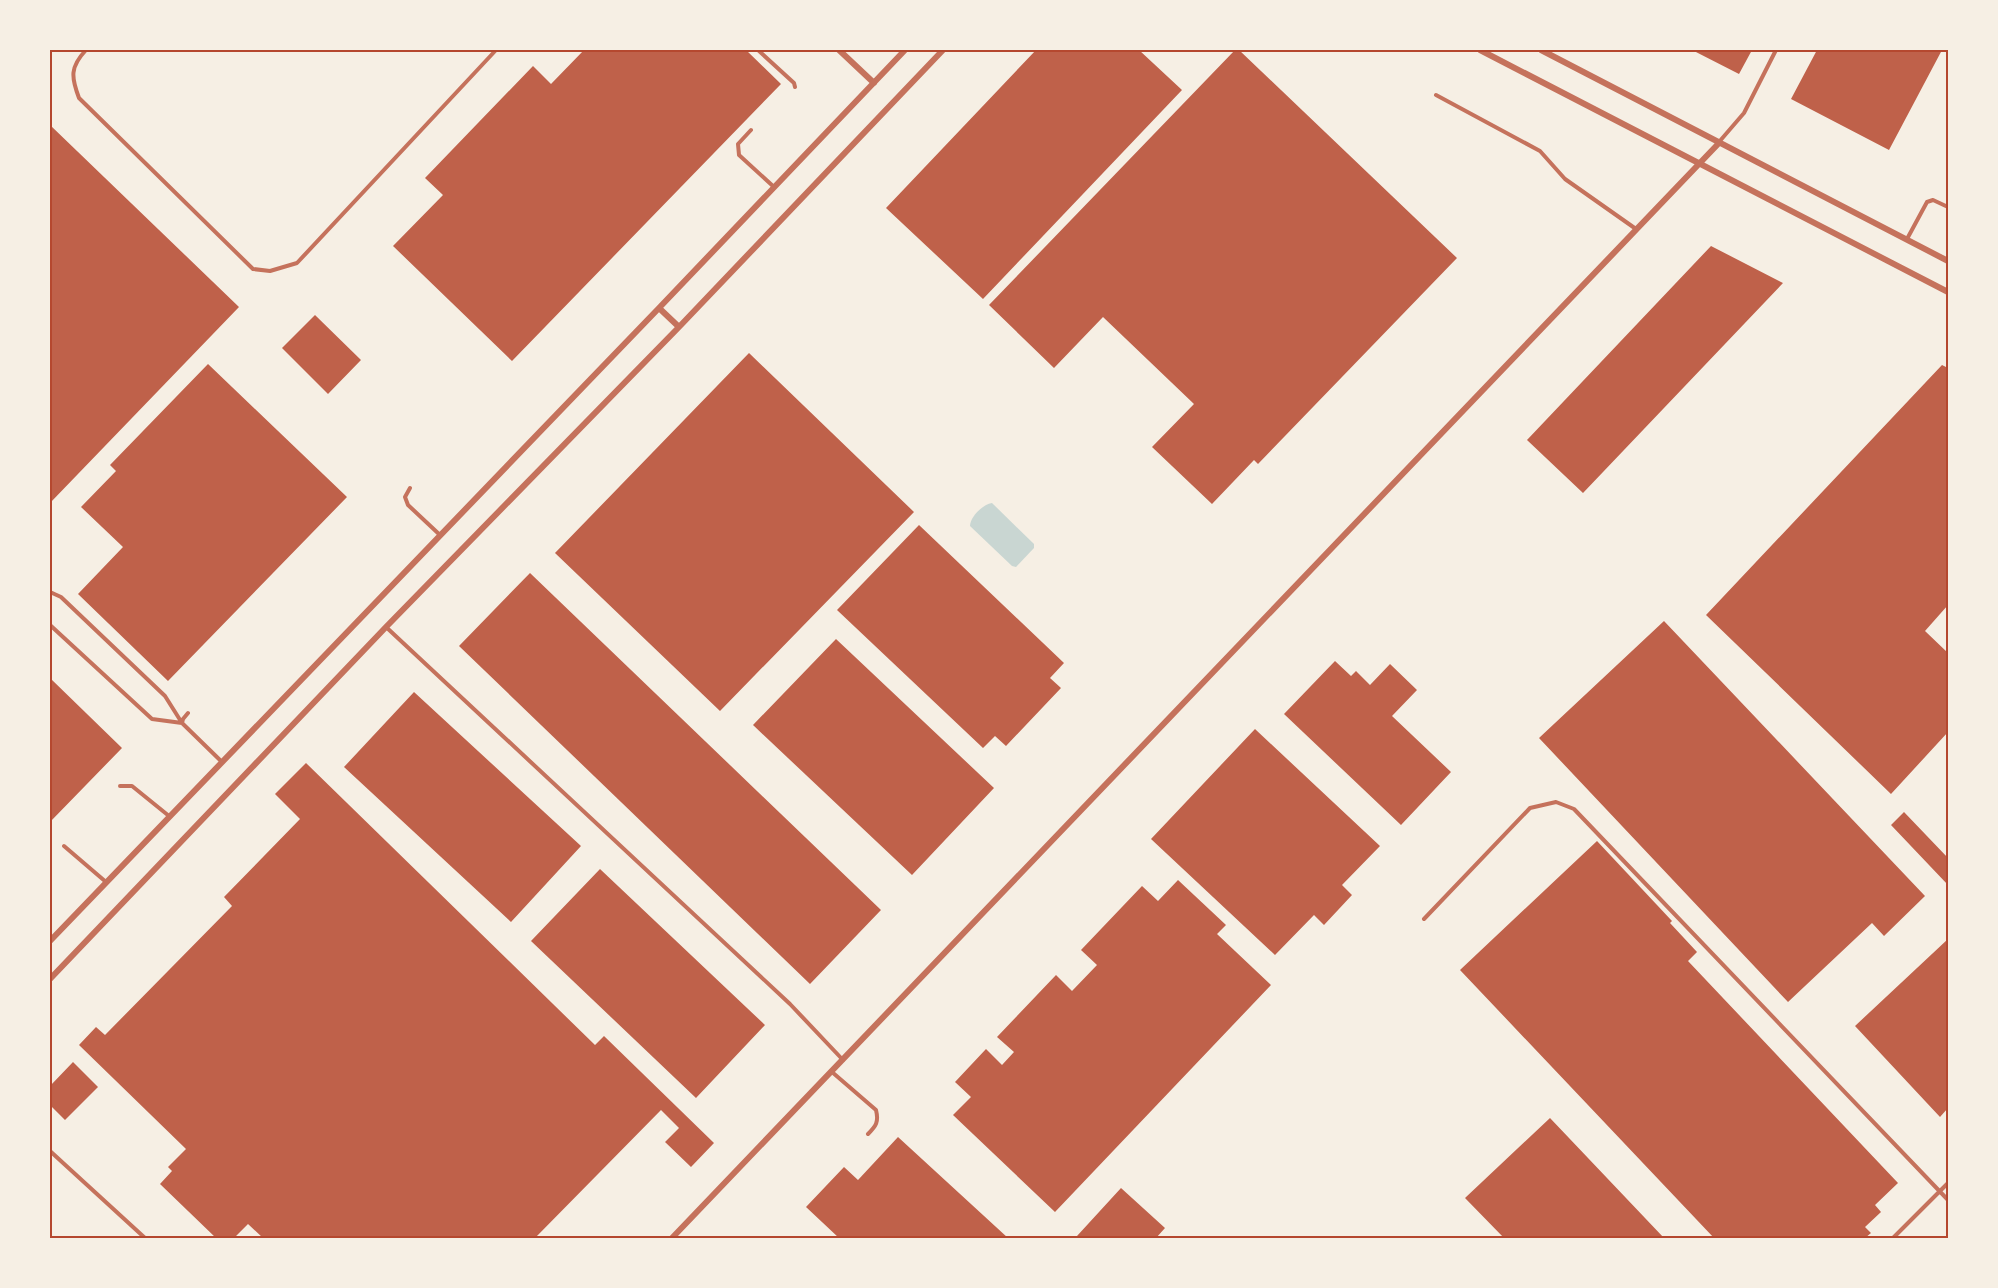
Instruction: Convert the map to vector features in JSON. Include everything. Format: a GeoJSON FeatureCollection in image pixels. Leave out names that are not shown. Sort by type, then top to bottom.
{"type":"FeatureCollection","features":[{"type":"Feature","properties":{"kind":"street"},"geometry":{"type":"LineString","coordinates":[[839,50],[874,82]]}},
{"type":"Feature","properties":{"kind":"street"},"geometry":{"type":"LineString","coordinates":[[50,940],[905,50]]}},
{"type":"Feature","properties":{"kind":"street"},"geometry":{"type":"LineString","coordinates":[[50,979],[386,627],[680,327],[943,50]]}},
{"type":"Feature","properties":{"kind":"street"},"geometry":{"type":"LineString","coordinates":[[1480,50],[1948,292]]}},
{"type":"Feature","properties":{"kind":"street"},"geometry":{"type":"LineString","coordinates":[[1541,50],[1948,261]]}},
{"type":"Feature","properties":{"kind":"street"},"geometry":{"type":"LineString","coordinates":[[672,1239],[1719,142]]}},
{"type":"Feature","properties":{"kind":"street"},"geometry":{"type":"LineString","coordinates":[[659,308],[680,327]]}},
{"type":"Feature","properties":{"kind":"lane"},"geometry":{"type":"LineString","coordinates":[[86,50],[76,60],[72,80],[79,98],[253,269],[270,271],[297,263],[496,50]]}},
{"type":"Feature","properties":{"kind":"lane"},"geometry":{"type":"LineString","coordinates":[[758,50],[794,83],[795,87]]}},
{"type":"Feature","properties":{"kind":"lane"},"geometry":{"type":"LineString","coordinates":[[1719,142],[1737,124],[1744,113],[1776,50]]}},
{"type":"Feature","properties":{"kind":"lane"},"geometry":{"type":"LineString","coordinates":[[1436,96],[1540,151],[1565,179],[1636,229]]}},
{"type":"Feature","properties":{"kind":"lane"},"geometry":{"type":"LineString","coordinates":[[751,130],[738,144],[739,155],[775,187]]}},
{"type":"Feature","properties":{"kind":"lane"},"geometry":{"type":"LineString","coordinates":[[1907,239],[1927,202],[1934,200],[1948,207]]}},
{"type":"Feature","properties":{"kind":"lane"},"geometry":{"type":"LineString","coordinates":[[410,488],[405,497],[408,505],[440,536]]}},
{"type":"Feature","properties":{"kind":"lane"},"geometry":{"type":"LineString","coordinates":[[50,592],[61,597],[165,696],[182,723],[222,762]]}},
{"type":"Feature","properties":{"kind":"lane"},"geometry":{"type":"LineString","coordinates":[[50,625],[152,719],[182,723]]}},
{"type":"Feature","properties":{"kind":"lane"},"geometry":{"type":"LineString","coordinates":[[386,627],[790,1004],[843,1060]]}},
{"type":"Feature","properties":{"kind":"lane"},"geometry":{"type":"LineString","coordinates":[[182,723],[188,713]]}},
{"type":"Feature","properties":{"kind":"lane"},"geometry":{"type":"LineString","coordinates":[[120,786],[132,786],[169,816]]}},
{"type":"Feature","properties":{"kind":"lane"},"geometry":{"type":"LineString","coordinates":[[1424,919],[1530,808],[1556,802],[1574,809],[1948,1200]]}},
{"type":"Feature","properties":{"kind":"lane"},"geometry":{"type":"LineString","coordinates":[[64,846],[106,882]]}},
{"type":"Feature","properties":{"kind":"lane"},"geometry":{"type":"LineString","coordinates":[[832,1072],[876,1110],[877,1125],[868,1134]]}},
{"type":"Feature","properties":{"kind":"lane"},"geometry":{"type":"LineString","coordinates":[[50,1150],[145,1239]]}},
{"type":"Feature","properties":{"kind":"lane"},"geometry":{"type":"LineString","coordinates":[[1893,1239],[1948,1183]]}},
{"type":"Feature","properties":{"kind":"shaded area"},"geometry":{"type":"Polygon","coordinates":[[[992,503],[1034,544],[1034,548],[1016,567],[1012,566],[970,526],[978,512],[992,503]]]}},
{"type":"Feature","properties":{"kind":"building"},"geometry":{"type":"Polygon","coordinates":[[[584,50],[746,50],[781,84],[512,361],[393,246],[443,195],[425,178],[533,66],[551,84],[584,50]]]}},
{"type":"Feature","properties":{"kind":"building"},"geometry":{"type":"Polygon","coordinates":[[[1036,50],[1139,50],[1182,90],[983,299],[886,208],[1036,50]]]}},
{"type":"Feature","properties":{"kind":"building"},"geometry":{"type":"Polygon","coordinates":[[[1235,50],[1239,50],[1457,258],[1258,464],[1254,460],[1212,504],[1152,447],[1194,404],[1103,317],[1054,368],[989,305],[1235,50]]]}},
{"type":"Feature","properties":{"kind":"building"},"geometry":{"type":"Polygon","coordinates":[[[1692,50],[1752,50],[1739,74],[1692,50]]]}},
{"type":"Feature","properties":{"kind":"building"},"geometry":{"type":"Polygon","coordinates":[[[1817,50],[1942,50],[1889,150],[1791,99],[1817,50]]]}},
{"type":"Feature","properties":{"kind":"building"},"geometry":{"type":"Polygon","coordinates":[[[50,125],[239,307],[50,503],[50,125]]]}},
{"type":"Feature","properties":{"kind":"building"},"geometry":{"type":"Polygon","coordinates":[[[1711,246],[1783,283],[1583,493],[1527,440],[1711,246]]]}},
{"type":"Feature","properties":{"kind":"building"},"geometry":{"type":"Polygon","coordinates":[[[315,315],[361,360],[328,394],[282,348],[315,315]]]}},
{"type":"Feature","properties":{"kind":"building"},"geometry":{"type":"Polygon","coordinates":[[[749,353],[914,512],[720,711],[555,553],[749,353]]]}},
{"type":"Feature","properties":{"kind":"building"},"geometry":{"type":"Polygon","coordinates":[[[208,364],[347,497],[168,681],[78,594],[123,547],[81,507],[116,471],[110,465],[208,364]]]}},
{"type":"Feature","properties":{"kind":"building"},"geometry":{"type":"Polygon","coordinates":[[[1942,365],[1948,368],[1948,605],[1925,631],[1948,653],[1948,732],[1891,794],[1706,615],[1942,365]]]}},
{"type":"Feature","properties":{"kind":"building"},"geometry":{"type":"Polygon","coordinates":[[[919,525],[1064,663],[1050,678],[1061,688],[1006,746],[995,736],[983,748],[837,610],[919,525]]]}},
{"type":"Feature","properties":{"kind":"building"},"geometry":{"type":"Polygon","coordinates":[[[530,573],[881,910],[810,984],[459,646],[530,573]]]}},
{"type":"Feature","properties":{"kind":"building"},"geometry":{"type":"Polygon","coordinates":[[[1664,621],[1925,896],[1884,936],[1872,923],[1788,1002],[1539,738],[1664,621]]]}},
{"type":"Feature","properties":{"kind":"building"},"geometry":{"type":"Polygon","coordinates":[[[836,639],[994,788],[912,875],[753,725],[836,639]]]}},
{"type":"Feature","properties":{"kind":"building"},"geometry":{"type":"Polygon","coordinates":[[[1335,661],[1351,676],[1356,671],[1370,685],[1390,664],[1417,690],[1392,716],[1451,772],[1401,825],[1284,714],[1335,661]]]}},
{"type":"Feature","properties":{"kind":"building"},"geometry":{"type":"Polygon","coordinates":[[[50,678],[122,748],[50,822],[50,678]]]}},
{"type":"Feature","properties":{"kind":"building"},"geometry":{"type":"Polygon","coordinates":[[[414,692],[581,846],[511,922],[344,767],[414,692]]]}},
{"type":"Feature","properties":{"kind":"building"},"geometry":{"type":"Polygon","coordinates":[[[1255,729],[1380,846],[1342,885],[1352,895],[1324,925],[1314,915],[1275,955],[1151,839],[1255,729]]]}},
{"type":"Feature","properties":{"kind":"building"},"geometry":{"type":"Polygon","coordinates":[[[306,763],[595,1045],[604,1036],[714,1143],[691,1167],[665,1142],[679,1128],[661,1110],[535,1238],[263,1238],[248,1224],[234,1238],[216,1238],[160,1184],[172,1171],[168,1167],[186,1149],[79,1045],[96,1027],[105,1035],[232,906],[224,897],[300,819],[275,794],[306,763]]]}},
{"type":"Feature","properties":{"kind":"building"},"geometry":{"type":"Polygon","coordinates":[[[1904,812],[1948,858],[1948,885],[1891,825],[1904,812]]]}},
{"type":"Feature","properties":{"kind":"building"},"geometry":{"type":"Polygon","coordinates":[[[1597,841],[1672,921],[1670,923],[1697,952],[1688,961],[1898,1183],[1875,1205],[1881,1212],[1865,1227],[1871,1233],[1865,1238],[1714,1238],[1460,970],[1597,841]]]}},
{"type":"Feature","properties":{"kind":"building"},"geometry":{"type":"Polygon","coordinates":[[[600,869],[765,1025],[696,1098],[531,941],[600,869]]]}},
{"type":"Feature","properties":{"kind":"building"},"geometry":{"type":"Polygon","coordinates":[[[1178,880],[1226,925],[1217,934],[1271,985],[1055,1212],[953,1115],[971,1097],[955,1082],[986,1049],[1002,1065],[1014,1052],[997,1037],[1056,975],[1072,991],[1097,965],[1081,950],[1142,886],[1158,901],[1178,880]]]}},
{"type":"Feature","properties":{"kind":"building"},"geometry":{"type":"Polygon","coordinates":[[[1948,939],[1948,1108],[1940,1117],[1855,1026],[1948,939]]]}},
{"type":"Feature","properties":{"kind":"building"},"geometry":{"type":"Polygon","coordinates":[[[73,1062],[98,1087],[65,1120],[50,1105],[50,1086],[73,1062]]]}},
{"type":"Feature","properties":{"kind":"building"},"geometry":{"type":"Polygon","coordinates":[[[1550,1118],[1664,1238],[1504,1238],[1465,1198],[1550,1118]]]}},
{"type":"Feature","properties":{"kind":"building"},"geometry":{"type":"Polygon","coordinates":[[[898,1137],[1008,1238],[839,1238],[806,1207],[844,1167],[858,1180],[898,1137]]]}},
{"type":"Feature","properties":{"kind":"building"},"geometry":{"type":"Polygon","coordinates":[[[1121,1188],[1165,1228],[1156,1238],[1080,1238],[1077,1236],[1121,1188]]]}}]}
